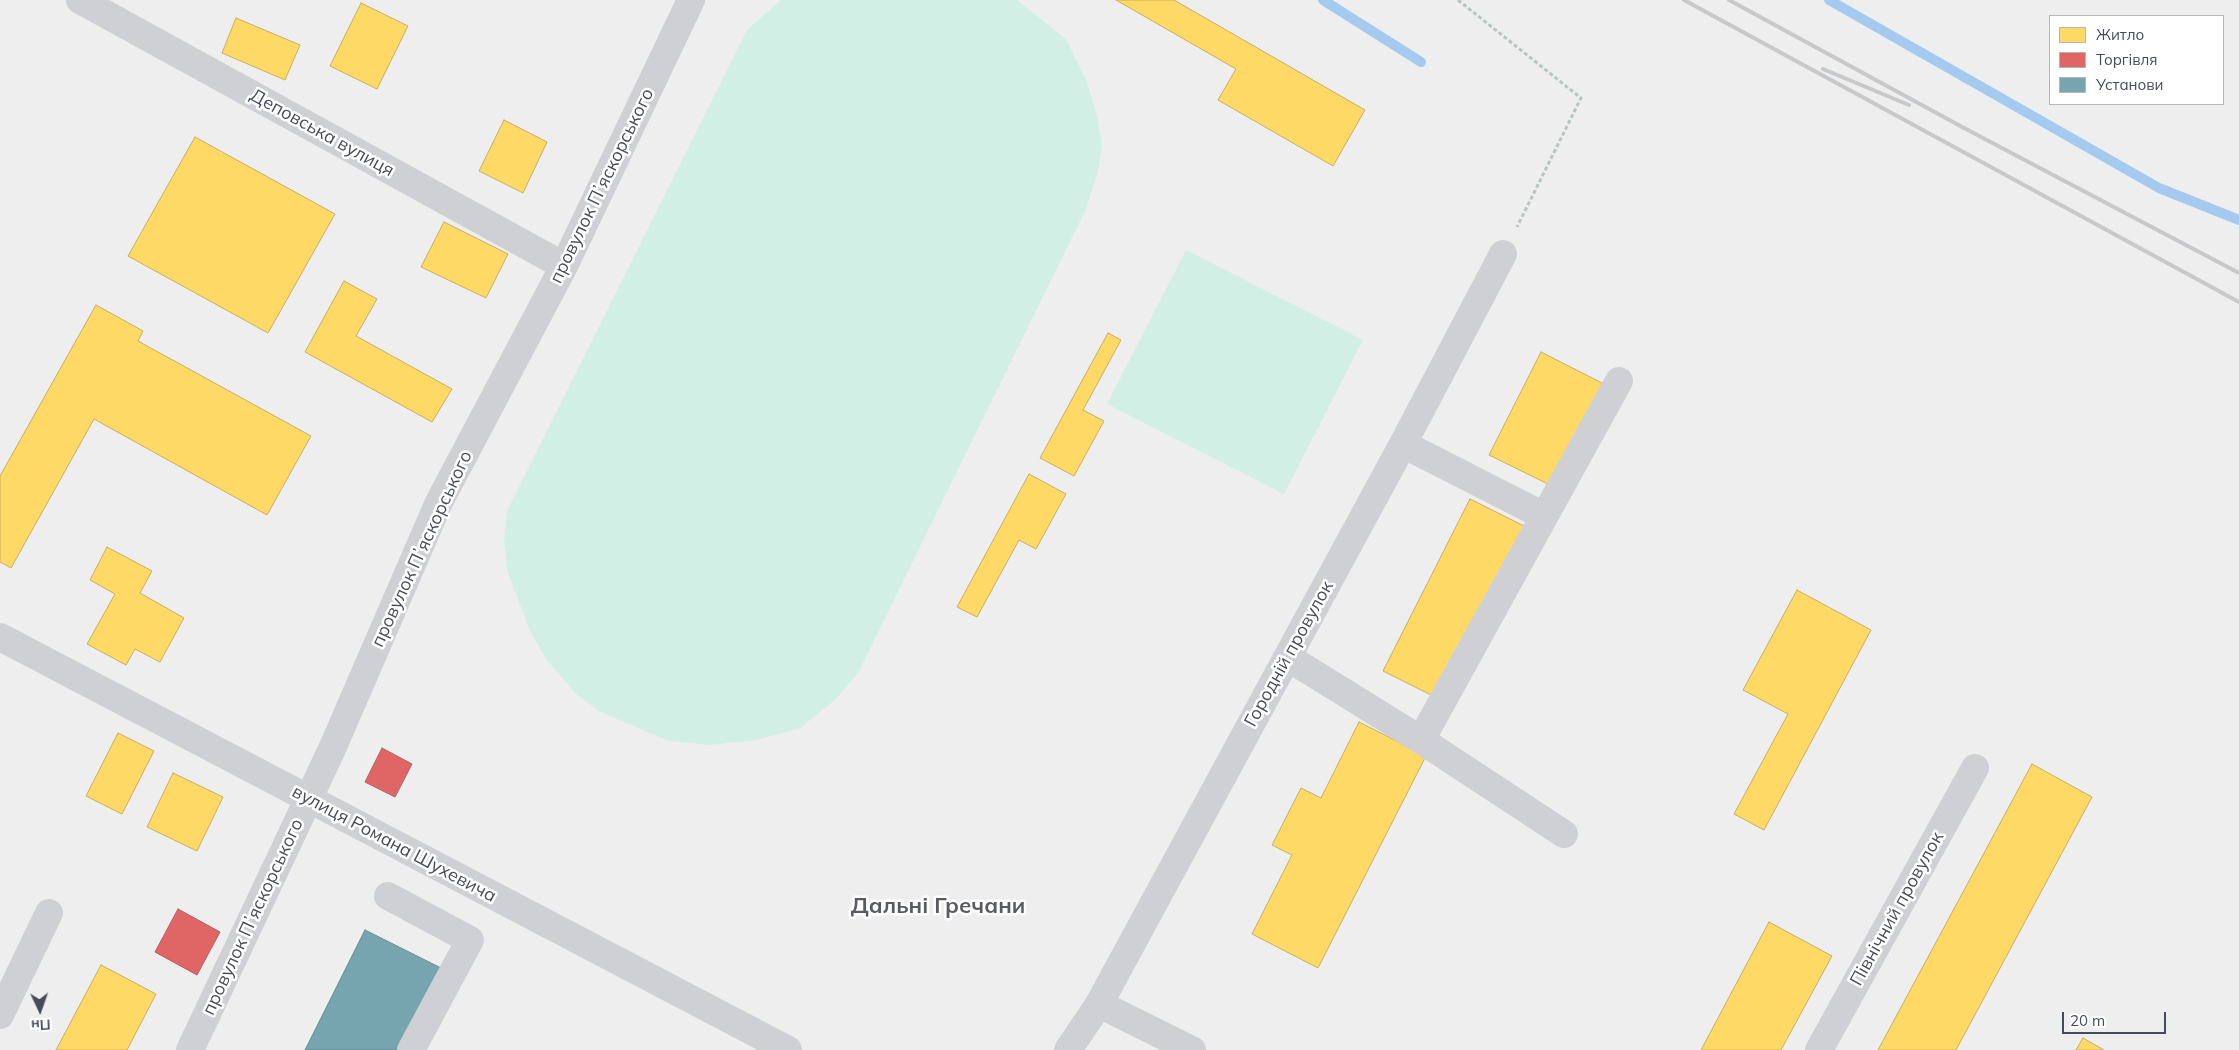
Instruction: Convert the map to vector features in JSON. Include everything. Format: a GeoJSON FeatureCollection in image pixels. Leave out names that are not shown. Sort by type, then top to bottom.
{"type":"FeatureCollection","features":[{"type":"Feature","properties":{"kind":"street","name":"Деповська вулиця"},"geometry":{"type":"LineString","coordinates":[[80,0],[564,266]]}},
{"type":"Feature","properties":{"kind":"street","name":"провулок Пʼяскорського"},"geometry":{"type":"LineString","coordinates":[[190,1050],[308,799],[439,502],[564,266],[692,0]]}},
{"type":"Feature","properties":{"kind":"street","name":"Городній провулок"},"geometry":{"type":"LineString","coordinates":[[1068,1050],[1099,1004],[1504,254]]}},
{"type":"Feature","properties":{"kind":"street"},"geometry":{"type":"LineString","coordinates":[[1421,740],[1619,380]]}},
{"type":"Feature","properties":{"kind":"street"},"geometry":{"type":"LineString","coordinates":[[1403,444],[1544,516]]}},
{"type":"Feature","properties":{"kind":"street","name":"вулиця Романа Шухевича"},"geometry":{"type":"LineString","coordinates":[[0,637],[788,1050]]}},
{"type":"Feature","properties":{"kind":"street"},"geometry":{"type":"LineString","coordinates":[[1287,657],[1421,740],[1564,834]]}},
{"type":"Feature","properties":{"kind":"street","name":"Північний провулок"},"geometry":{"type":"LineString","coordinates":[[1819,1050],[1974,768]]}},
{"type":"Feature","properties":{"kind":"street"},"geometry":{"type":"LineString","coordinates":[[388,896],[470,940],[411,1050]]}},
{"type":"Feature","properties":{"kind":"street"},"geometry":{"type":"LineString","coordinates":[[0,1015],[49,913]]}},
{"type":"Feature","properties":{"kind":"street"},"geometry":{"type":"LineString","coordinates":[[1099,1004],[1192,1050]]}},
{"type":"Feature","properties":{"kind":"path"},"geometry":{"type":"LineString","coordinates":[[1458,0],[1581,98],[1504,254]]}},
{"type":"Feature","properties":{"kind":"green space"},"geometry":{"type":"Polygon","coordinates":[[[781,0],[1017,0],[1066,39],[1087,82],[1097,115],[1102,146],[1098,171],[1086,209],[858,673],[836,699],[800,728],[757,740],[710,745],[668,741],[599,711],[576,694],[546,659],[530,631],[507,570],[504,541],[507,511],[743,38],[748,29],[781,0]]]}},
{"type":"Feature","properties":{"kind":"green space"},"geometry":{"type":"Polygon","coordinates":[[[1186,250],[1363,340],[1284,494],[1107,404],[1186,250]]]}},
{"type":"Feature","properties":{"kind":"building: Житло"},"geometry":{"type":"Polygon","coordinates":[[[1116,0],[1174,0],[1365,110],[1333,166],[1218,100],[1236,69],[1116,0]]]}},
{"type":"Feature","properties":{"kind":"building: Житло"},"geometry":{"type":"Polygon","coordinates":[[[361,3],[408,26],[377,89],[330,66],[361,3]]]}},
{"type":"Feature","properties":{"kind":"building: Житло"},"geometry":{"type":"Polygon","coordinates":[[[236,18],[300,45],[285,80],[222,53],[236,18]]]}},
{"type":"Feature","properties":{"kind":"building: Житло"},"geometry":{"type":"Polygon","coordinates":[[[504,120],[547,142],[523,193],[479,171],[504,120]]]}},
{"type":"Feature","properties":{"kind":"building: Житло"},"geometry":{"type":"Polygon","coordinates":[[[195,137],[335,214],[268,333],[128,256],[195,137]]]}},
{"type":"Feature","properties":{"kind":"building: Житло"},"geometry":{"type":"Polygon","coordinates":[[[444,222],[508,254],[486,298],[421,267],[444,222]]]}},
{"type":"Feature","properties":{"kind":"building: Житло"},"geometry":{"type":"Polygon","coordinates":[[[344,281],[377,299],[356,336],[452,389],[432,422],[305,352],[344,281]]]}},
{"type":"Feature","properties":{"kind":"building: Житло"},"geometry":{"type":"Polygon","coordinates":[[[96,305],[143,331],[138,341],[311,436],[267,515],[94,419],[11,568],[0,562],[0,476],[96,305]]]}},
{"type":"Feature","properties":{"kind":"building: Житло"},"geometry":{"type":"Polygon","coordinates":[[[1108,333],[1121,340],[1083,410],[1104,421],[1074,476],[1040,458],[1108,333]]]}},
{"type":"Feature","properties":{"kind":"building: Житло"},"geometry":{"type":"Polygon","coordinates":[[[1541,352],[1604,384],[1552,486],[1489,455],[1541,352]]]}},
{"type":"Feature","properties":{"kind":"building: Житло"},"geometry":{"type":"Polygon","coordinates":[[[1029,474],[1066,494],[1036,549],[1019,540],[977,617],[957,607],[1029,474]]]}},
{"type":"Feature","properties":{"kind":"building: Житло"},"geometry":{"type":"Polygon","coordinates":[[[1470,499],[1528,528],[1441,700],[1383,671],[1470,499]]]}},
{"type":"Feature","properties":{"kind":"building: Житло"},"geometry":{"type":"Polygon","coordinates":[[[107,547],[152,571],[140,593],[184,618],[160,662],[135,649],[126,665],[87,644],[115,594],[90,580],[107,547]]]}},
{"type":"Feature","properties":{"kind":"building: Житло"},"geometry":{"type":"Polygon","coordinates":[[[1797,590],[1871,630],[1764,830],[1734,814],[1788,714],[1743,690],[1797,590]]]}},
{"type":"Feature","properties":{"kind":"building: Житло"},"geometry":{"type":"Polygon","coordinates":[[[1359,722],[1426,756],[1318,968],[1252,934],[1292,855],[1272,845],[1301,788],[1321,798],[1359,722]]]}},
{"type":"Feature","properties":{"kind":"building: Житло"},"geometry":{"type":"Polygon","coordinates":[[[118,733],[154,751],[122,814],[86,796],[118,733]]]}},
{"type":"Feature","properties":{"kind":"building: Житло"},"geometry":{"type":"Polygon","coordinates":[[[2032,764],[2092,797],[1956,1050],[1878,1050],[2032,764]]]}},
{"type":"Feature","properties":{"kind":"building: Житло"},"geometry":{"type":"Polygon","coordinates":[[[173,773],[223,797],[197,851],[147,827],[173,773]]]}},
{"type":"Feature","properties":{"kind":"building: Житло"},"geometry":{"type":"Polygon","coordinates":[[[1769,922],[1832,956],[1781,1050],[1701,1050],[1769,922]]]}},
{"type":"Feature","properties":{"kind":"building: Житло"},"geometry":{"type":"Polygon","coordinates":[[[101,965],[156,994],[127,1050],[56,1050],[101,965]]]}},
{"type":"Feature","properties":{"kind":"building: Житло"},"geometry":{"type":"Polygon","coordinates":[[[2083,1038],[2104,1050],[2076,1050],[2083,1038]]]}},
{"type":"Feature","properties":{"kind":"building: Торгівля"},"geometry":{"type":"Polygon","coordinates":[[[382,748],[412,764],[395,797],[365,782],[382,748]]]}},
{"type":"Feature","properties":{"kind":"building: Торгівля"},"geometry":{"type":"Polygon","coordinates":[[[178,909],[220,932],[197,975],[155,952],[178,909]]]}},
{"type":"Feature","properties":{"kind":"building: Установи"},"geometry":{"type":"Polygon","coordinates":[[[365,930],[441,968],[400,1050],[305,1050],[365,930]]]}},
{"type":"Feature","properties":{"kind":"waterway"},"geometry":{"type":"LineString","coordinates":[[1323,0],[1421,62]]}},
{"type":"Feature","properties":{"kind":"waterway"},"geometry":{"type":"LineString","coordinates":[[1829,0],[2159,188],[2239,220]]}},
{"type":"Feature","properties":{"kind":"railway"},"geometry":{"type":"LineString","coordinates":[[1684,0],[2239,302]]}},
{"type":"Feature","properties":{"kind":"railway"},"geometry":{"type":"LineString","coordinates":[[1729,0],[1964,128],[2239,273]]}},
{"type":"Feature","properties":{"kind":"railway"},"geometry":{"type":"LineString","coordinates":[[1823,69],[1909,105]]}},
{"type":"Feature","properties":{"kind":"district","name":"Дальні Гречани"},"geometry":{"type":"Point","coordinates":[938,906]}}]}
